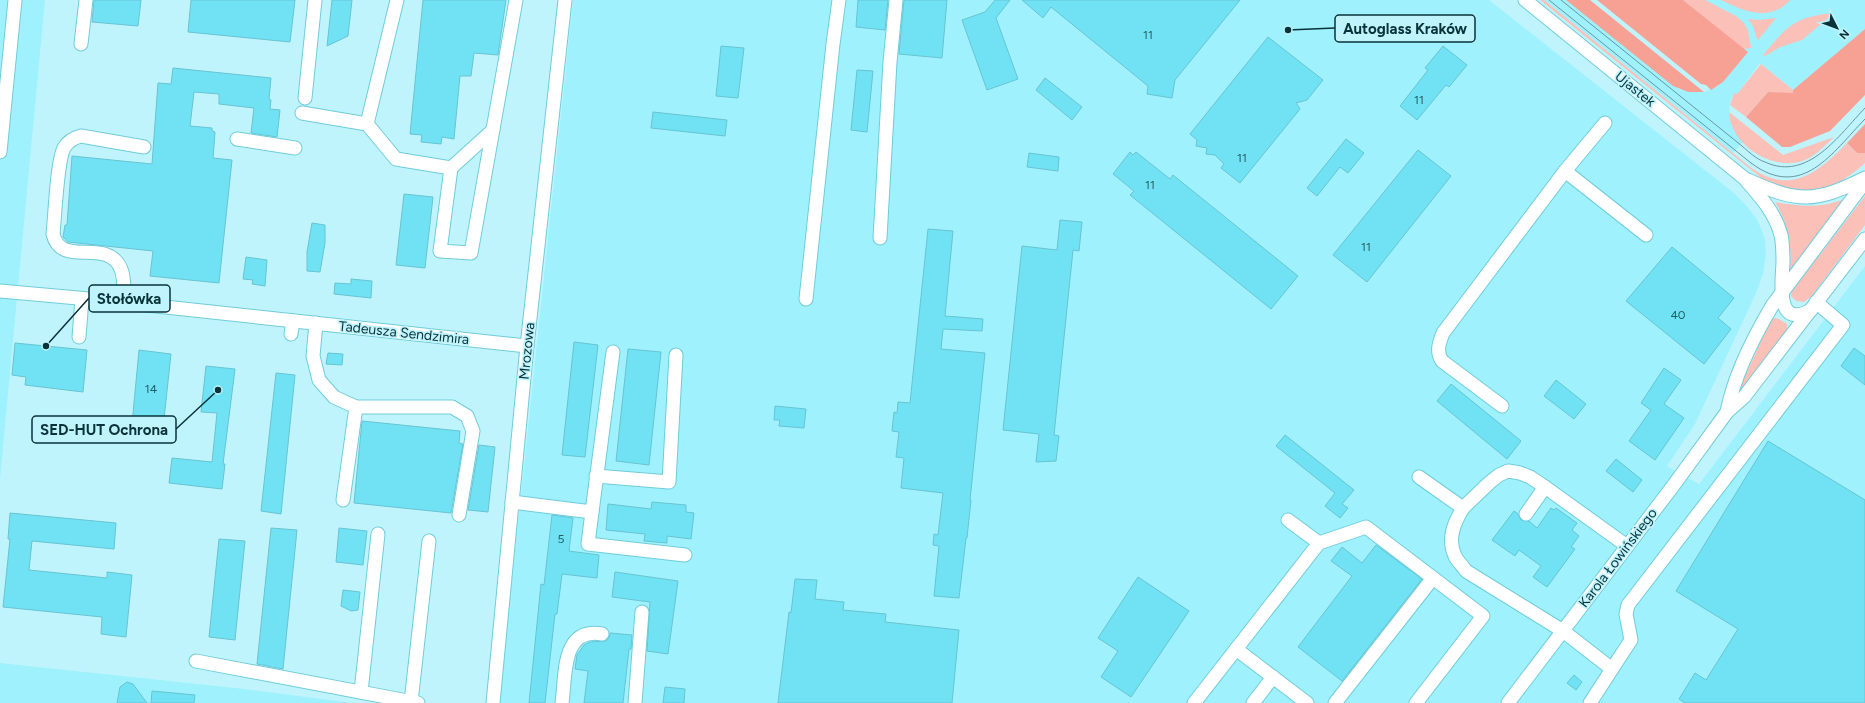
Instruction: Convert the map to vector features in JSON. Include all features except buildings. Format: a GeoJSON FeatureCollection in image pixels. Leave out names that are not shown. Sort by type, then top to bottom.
{"type":"FeatureCollection","features":[{"type":"Feature","properties":{"kind":"street"},"geometry":{"type":"LineString","coordinates":[[0,152],[16,0]]}},
{"type":"Feature","properties":{"kind":"street"},"geometry":{"type":"LineString","coordinates":[[81,44],[86,0]]}},
{"type":"Feature","properties":{"kind":"street"},"geometry":{"type":"LineString","coordinates":[[305,98],[315,0]]}},
{"type":"Feature","properties":{"kind":"street"},"geometry":{"type":"LineString","coordinates":[[367,124],[397,0]]}},
{"type":"Feature","properties":{"kind":"street"},"geometry":{"type":"LineString","coordinates":[[493,130],[451,168],[440,251],[471,253],[493,130],[516,0]]}},
{"type":"Feature","properties":{"kind":"street","name":"Mrozowa"},"geometry":{"type":"LineString","coordinates":[[493,703],[527,346],[565,0]]}},
{"type":"Feature","properties":{"kind":"street"},"geometry":{"type":"LineString","coordinates":[[806,299],[839,0]]}},
{"type":"Feature","properties":{"kind":"street"},"geometry":{"type":"LineString","coordinates":[[880,238],[890,62],[896,0]]}},
{"type":"Feature","properties":{"kind":"street","name":"Ujastek"},"geometry":{"type":"LineString","coordinates":[[1525,0],[1744,178],[1772,212],[1777,224],[1783,248],[1781,293]]}},
{"type":"Feature","properties":{"kind":"street"},"geometry":{"type":"LineString","coordinates":[[302,114],[367,124],[396,159],[451,168]]}},
{"type":"Feature","properties":{"kind":"street"},"geometry":{"type":"LineString","coordinates":[[1502,406],[1442,361],[1439,356],[1440,341],[1443,333],[1605,123]]}},
{"type":"Feature","properties":{"kind":"street"},"geometry":{"type":"LineString","coordinates":[[124,303],[123,276],[118,262],[112,256],[106,253],[69,251],[58,246],[55,240],[53,234],[61,156],[68,142],[81,136],[144,147]]}},
{"type":"Feature","properties":{"kind":"street"},"geometry":{"type":"LineString","coordinates":[[237,139],[295,148]]}},
{"type":"Feature","properties":{"kind":"street"},"geometry":{"type":"LineString","coordinates":[[1566,172],[1646,234]]}},
{"type":"Feature","properties":{"kind":"street","name":"Ujastek"},"geometry":{"type":"LineString","coordinates":[[1744,178],[1786,196],[1809,198],[1833,193],[1865,178]]}},
{"type":"Feature","properties":{"kind":"street","name":"Karola Łowińskiego"},"geometry":{"type":"LineString","coordinates":[[1727,412],[1731,392],[1761,325],[1781,293],[1865,182]]}},
{"type":"Feature","properties":{"kind":"street","name":"Karola Łowińskiego"},"geometry":{"type":"LineString","coordinates":[[1508,703],[1706,443],[1727,412],[1744,397],[1865,239]]}},
{"type":"Feature","properties":{"kind":"street","name":"Tadeusza Sendzimira"},"geometry":{"type":"LineString","coordinates":[[0,291],[280,320],[292,328],[316,323],[527,346]]}},
{"type":"Feature","properties":{"kind":"street"},"geometry":{"type":"LineString","coordinates":[[1590,703],[1631,640],[1626,614],[1628,605],[1843,326],[1813,306],[1801,315],[1791,313],[1783,304],[1781,293]]}},
{"type":"Feature","properties":{"kind":"street"},"geometry":{"type":"LineString","coordinates":[[79,337],[82,299]]}},
{"type":"Feature","properties":{"kind":"street"},"geometry":{"type":"LineString","coordinates":[[316,323],[313,356],[319,380],[334,397],[356,407],[452,407],[467,416],[473,431],[459,515]]}},
{"type":"Feature","properties":{"kind":"street"},"geometry":{"type":"LineString","coordinates":[[613,352],[588,544],[685,554]]}},
{"type":"Feature","properties":{"kind":"street"},"geometry":{"type":"LineString","coordinates":[[596,476],[669,482],[676,356]]}},
{"type":"Feature","properties":{"kind":"street"},"geometry":{"type":"LineString","coordinates":[[343,500],[356,407]]}},
{"type":"Feature","properties":{"kind":"street"},"geometry":{"type":"LineString","coordinates":[[1612,669],[1563,631],[1466,570],[1455,556],[1451,540],[1453,523],[1463,508],[1489,483],[1508,471],[1520,473],[1530,477],[1627,546]]}},
{"type":"Feature","properties":{"kind":"street"},"geometry":{"type":"LineString","coordinates":[[1419,477],[1463,508]]}},
{"type":"Feature","properties":{"kind":"street"},"geometry":{"type":"LineString","coordinates":[[1526,514],[1545,487]]}},
{"type":"Feature","properties":{"kind":"street"},"geometry":{"type":"LineString","coordinates":[[512,502],[592,512]]}},
{"type":"Feature","properties":{"kind":"street"},"geometry":{"type":"LineString","coordinates":[[1288,520],[1318,543]]}},
{"type":"Feature","properties":{"kind":"street"},"geometry":{"type":"LineString","coordinates":[[1194,703],[1318,543],[1366,527],[1483,616],[1416,703]]}},
{"type":"Feature","properties":{"kind":"street"},"geometry":{"type":"LineString","coordinates":[[361,692],[378,534]]}},
{"type":"Feature","properties":{"kind":"street"},"geometry":{"type":"LineString","coordinates":[[196,661],[415,702],[429,541]]}},
{"type":"Feature","properties":{"kind":"street"},"geometry":{"type":"LineString","coordinates":[[1335,703],[1433,578]]}},
{"type":"Feature","properties":{"kind":"street"},"geometry":{"type":"LineString","coordinates":[[635,703],[642,612]]}},
{"type":"Feature","properties":{"kind":"street"},"geometry":{"type":"LineString","coordinates":[[562,703],[569,651],[574,642],[582,635],[591,632],[602,634]]}},
{"type":"Feature","properties":{"kind":"street"},"geometry":{"type":"LineString","coordinates":[[1236,649],[1307,703]]}},
{"type":"Feature","properties":{"kind":"street"},"geometry":{"type":"LineString","coordinates":[[1253,703],[1273,677]]}},
{"type":"Feature","properties":{"kind":"shaded area"},"geometry":{"type":"Polygon","coordinates":[[[0,0],[45,0],[0,479],[0,0]]]}},
{"type":"Feature","properties":{"kind":"shaded area"},"geometry":{"type":"Polygon","coordinates":[[[573,0],[1489,0],[1734,193],[1746,205],[1758,221],[1765,239],[1766,254],[1763,274],[1757,291],[1695,424],[1667,466],[1699,484],[1865,266],[1865,703],[499,703],[573,0]]]}},
{"type":"Feature","properties":{"kind":"shaded area"},"geometry":{"type":"Polygon","coordinates":[[[1540,0],[1544,0],[1750,167],[1765,176],[1778,180],[1791,180],[1803,177],[1825,163],[1847,143],[1857,153],[1865,153],[1865,163],[1841,181],[1829,187],[1818,190],[1806,191],[1794,189],[1765,181],[1540,0]]]}},
{"type":"Feature","properties":{"kind":"shaded area"},"geometry":{"type":"Polygon","coordinates":[[[1544,0],[1567,0],[1680,90],[1692,92],[1704,92],[1718,86],[1748,52],[1683,0],[1865,0],[1865,29],[1793,90],[1760,63],[1737,94],[1734,93],[1730,102],[1729,116],[1732,127],[1743,142],[1733,153],[1544,0]]]}},
{"type":"Feature","properties":{"kind":"shaded area"},"geometry":{"type":"Polygon","coordinates":[[[1566,0],[1590,0],[1704,92],[1688,92],[1673,86],[1566,0]]]}},
{"type":"Feature","properties":{"kind":"shaded area"},"geometry":{"type":"Polygon","coordinates":[[[1597,0],[1683,0],[1748,52],[1723,82],[1711,90],[1706,85],[1701,84],[1597,0]]]}},
{"type":"Feature","properties":{"kind":"shaded area"},"geometry":{"type":"Polygon","coordinates":[[[1683,0],[1705,0],[1736,16],[1744,23],[1748,31],[1751,48],[1743,49],[1683,0]]]}},
{"type":"Feature","properties":{"kind":"shaded area"},"geometry":{"type":"Polygon","coordinates":[[[1721,0],[1790,0],[1782,7],[1774,11],[1756,13],[1747,11],[1721,0]]]}},
{"type":"Feature","properties":{"kind":"shaded area"},"geometry":{"type":"Polygon","coordinates":[[[1834,13],[1802,40],[1780,47],[1765,56],[1763,55],[1786,30],[1800,20],[1834,13]]]}},
{"type":"Feature","properties":{"kind":"shaded area"},"geometry":{"type":"Polygon","coordinates":[[[1776,18],[1758,40],[1753,26],[1748,19],[1759,20],[1776,18]]]}},
{"type":"Feature","properties":{"kind":"shaded area"},"geometry":{"type":"Polygon","coordinates":[[[1865,29],[1865,95],[1830,131],[1790,147],[1782,147],[1746,117],[1768,92],[1793,93],[1793,90],[1865,29]]]}},
{"type":"Feature","properties":{"kind":"shaded area"},"geometry":{"type":"Polygon","coordinates":[[[1761,64],[1793,90],[1793,94],[1768,92],[1746,117],[1730,105],[1734,93],[1737,94],[1761,64]]]}},
{"type":"Feature","properties":{"kind":"shaded area"},"geometry":{"type":"Polygon","coordinates":[[[1729,112],[1783,155],[1834,137],[1819,151],[1807,159],[1790,163],[1778,162],[1766,159],[1745,145],[1731,124],[1729,112]]]}},
{"type":"Feature","properties":{"kind":"shaded area"},"geometry":{"type":"Polygon","coordinates":[[[1865,124],[1865,153],[1857,153],[1847,143],[1865,124]]]}},
{"type":"Feature","properties":{"kind":"shaded area"},"geometry":{"type":"Polygon","coordinates":[[[1865,196],[1865,225],[1812,296],[1804,302],[1796,301],[1791,296],[1792,291],[1865,196]]]}},
{"type":"Feature","properties":{"kind":"shaded area"},"geometry":{"type":"Polygon","coordinates":[[[1845,199],[1790,272],[1790,244],[1784,219],[1775,202],[1810,206],[1827,204],[1845,199]]]}},
{"type":"Feature","properties":{"kind":"shaded area"},"geometry":{"type":"Polygon","coordinates":[[[1774,318],[1787,324],[1787,330],[1736,396],[1768,326],[1774,318]]]}},
{"type":"Feature","properties":{"kind":"shaded area"},"geometry":{"type":"Polygon","coordinates":[[[0,663],[245,689],[353,703],[0,703],[0,663]]]}},
{"type":"Feature","properties":{"kind":"tram line"},"geometry":{"type":"LineString","coordinates":[[1549,0],[1751,163],[1769,173],[1786,177],[1801,175],[1815,168],[1828,158],[1865,119]]}},
{"type":"Feature","properties":{"kind":"tram line"},"geometry":{"type":"LineString","coordinates":[[1561,0],[1753,155],[1765,162],[1781,167],[1795,166],[1809,161],[1833,142],[1865,108]]}},
{"type":"Feature","properties":{"kind":"place","name":"Autoglass Kraków"},"geometry":{"type":"Point","coordinates":[1288,30]}},
{"type":"Feature","properties":{"kind":"place","name":"Stołówka"},"geometry":{"type":"Point","coordinates":[46,346]}},
{"type":"Feature","properties":{"kind":"place","name":"SED-HUT Ochrona"},"geometry":{"type":"Point","coordinates":[218,390]}}]}
